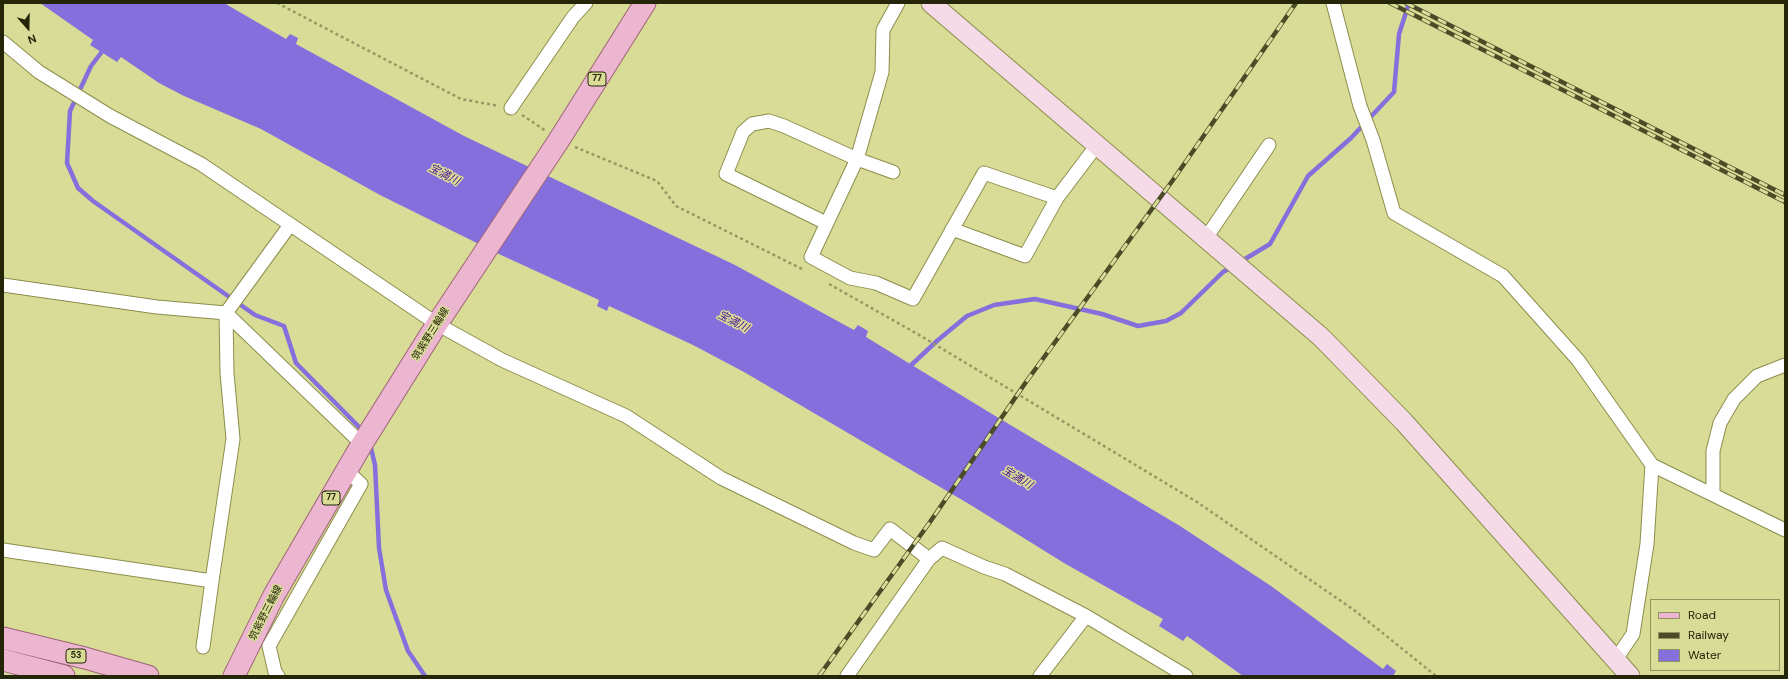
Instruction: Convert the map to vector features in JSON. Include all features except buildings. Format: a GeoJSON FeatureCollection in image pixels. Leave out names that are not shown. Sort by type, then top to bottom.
{"type":"FeatureCollection","features":[{"type":"Feature","properties":{"kind":"main road","name":"筑紫野三輪線"},"geometry":{"type":"LineString","coordinates":[[234,676],[274,595],[362,444],[470,273],[554,148],[645,3]]}},
{"type":"Feature","properties":{"kind":"main road","name":"53"},"geometry":{"type":"LineString","coordinates":[[3,638],[85,658],[148,676]]}},
{"type":"Feature","properties":{"kind":"main road","name":"53"},"geometry":{"type":"LineString","coordinates":[[3,660],[64,676]]}},
{"type":"Feature","properties":{"kind":"street"},"geometry":{"type":"LineString","coordinates":[[511,108],[573,17],[586,3]]}},
{"type":"Feature","properties":{"kind":"street"},"geometry":{"type":"LineString","coordinates":[[898,3],[884,30],[882,72],[857,159],[811,257],[850,278],[876,283],[913,299],[984,173],[1057,198]]}},
{"type":"Feature","properties":{"kind":"street"},"geometry":{"type":"LineString","coordinates":[[931,3],[1321,336],[1404,422],[1630,676]]}},
{"type":"Feature","properties":{"kind":"street"},"geometry":{"type":"LineString","coordinates":[[1333,3],[1360,108],[1370,132],[1394,213],[1503,276],[1578,360],[1652,465],[1785,530]]}},
{"type":"Feature","properties":{"kind":"street"},"geometry":{"type":"LineString","coordinates":[[3,42],[39,72],[110,116],[201,164],[437,324],[502,360],[626,416],[721,478],[854,543],[874,550],[890,529],[929,559]]}},
{"type":"Feature","properties":{"kind":"street"},"geometry":{"type":"LineString","coordinates":[[826,223],[726,174],[743,132],[752,124],[769,121],[784,126],[857,159],[893,172]]}},
{"type":"Feature","properties":{"kind":"street"},"geometry":{"type":"LineString","coordinates":[[952,229],[1025,256],[1057,198],[1097,145]]}},
{"type":"Feature","properties":{"kind":"street"},"geometry":{"type":"LineString","coordinates":[[1206,238],[1269,145]]}},
{"type":"Feature","properties":{"kind":"street"},"geometry":{"type":"LineString","coordinates":[[204,647],[233,439],[227,373],[226,313],[290,225]]}},
{"type":"Feature","properties":{"kind":"street"},"geometry":{"type":"LineString","coordinates":[[3,285],[157,307],[226,313],[362,444]]}},
{"type":"Feature","properties":{"kind":"street"},"geometry":{"type":"LineString","coordinates":[[1713,494],[1713,451],[1720,423],[1734,399],[1757,376],[1785,365]]}},
{"type":"Feature","properties":{"kind":"street"},"geometry":{"type":"LineString","coordinates":[[1616,659],[1633,634],[1647,544],[1652,465]]}},
{"type":"Feature","properties":{"kind":"street"},"geometry":{"type":"LineString","coordinates":[[278,676],[275,672],[269,646],[361,484],[346,471]]}},
{"type":"Feature","properties":{"kind":"street"},"geometry":{"type":"LineString","coordinates":[[846,676],[929,559],[942,548],[984,567],[1005,574],[1086,616],[1186,676]]}},
{"type":"Feature","properties":{"kind":"street"},"geometry":{"type":"LineString","coordinates":[[3,550],[212,581]]}},
{"type":"Feature","properties":{"kind":"street"},"geometry":{"type":"LineString","coordinates":[[1040,676],[1086,616]]}},
{"type":"Feature","properties":{"kind":"path"},"geometry":{"type":"LineString","coordinates":[[277,3],[461,99],[511,108],[554,148],[657,181],[676,206],[808,272]]}},
{"type":"Feature","properties":{"kind":"path"},"geometry":{"type":"LineString","coordinates":[[828,283],[921,336],[1197,502],[1354,610],[1436,676]]}},
{"type":"Feature","properties":{"kind":"water","name":"宝満川"},"geometry":{"type":"Polygon","coordinates":[[[40,3],[224,3],[286,39],[290,34],[298,38],[296,44],[464,136],[735,265],[854,330],[858,325],[868,331],[866,337],[1180,526],[1271,586],[1383,669],[1387,664],[1396,671],[1393,676],[1243,676],[1187,636],[1183,641],[1159,626],[1163,619],[1064,563],[969,504],[744,372],[693,345],[609,306],[607,311],[597,306],[599,300],[501,255],[380,195],[261,129],[184,96],[159,83],[121,57],[117,62],[90,45],[93,40],[40,3]]]}},
{"type":"Feature","properties":{"kind":"waterway"},"geometry":{"type":"LineString","coordinates":[[1240,262],[1270,244],[1308,176],[1351,138],[1394,92],[1399,34],[1409,3]]}},
{"type":"Feature","properties":{"kind":"waterway"},"geometry":{"type":"LineString","coordinates":[[104,49],[91,66],[70,111],[67,163],[78,188],[93,201],[255,315],[284,326],[296,363],[363,431]]}},
{"type":"Feature","properties":{"kind":"waterway"},"geometry":{"type":"LineString","coordinates":[[908,368],[967,316],[994,305],[1035,299],[1102,314],[1138,326],[1166,321],[1181,313],[1223,272],[1232,267]]}},
{"type":"Feature","properties":{"kind":"waterway"},"geometry":{"type":"LineString","coordinates":[[370,444],[375,465],[379,548],[386,590],[408,651],[425,676]]}},
{"type":"Feature","properties":{"kind":"railway"},"geometry":{"type":"LineString","coordinates":[[819,676],[930,522],[1026,382],[1173,180],[1296,3]]}},
{"type":"Feature","properties":{"kind":"railway"},"geometry":{"type":"LineString","coordinates":[[1390,3],[1785,202]]}},
{"type":"Feature","properties":{"kind":"railway"},"geometry":{"type":"LineString","coordinates":[[1406,3],[1785,195]]}}]}
